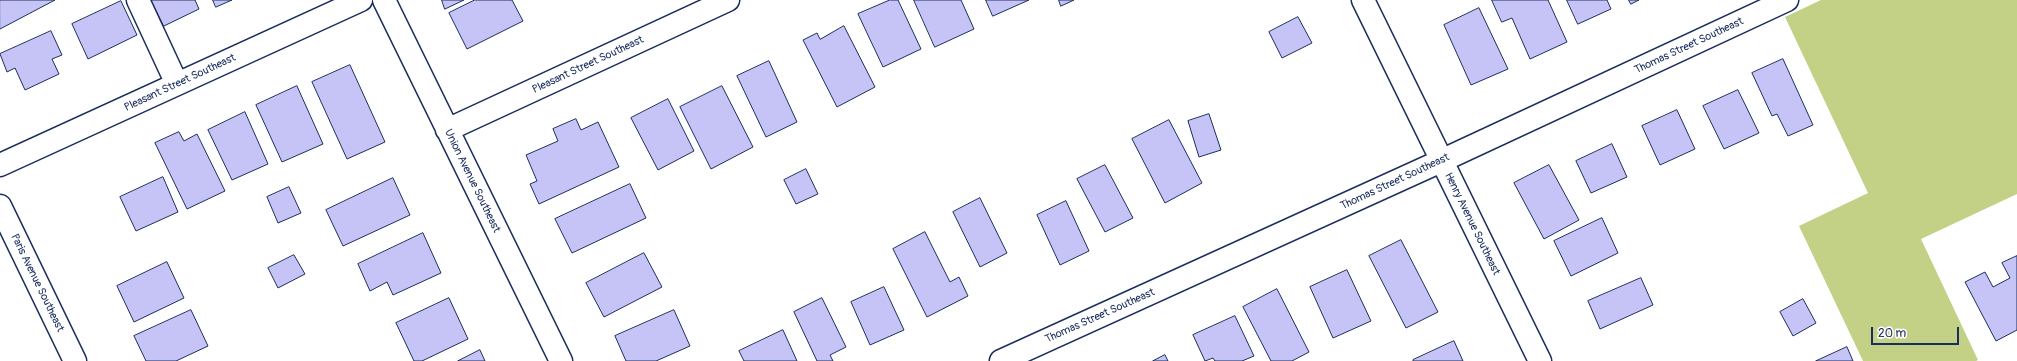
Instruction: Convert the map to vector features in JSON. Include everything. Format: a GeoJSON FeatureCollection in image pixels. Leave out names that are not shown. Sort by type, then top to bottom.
{"type":"FeatureCollection","features":[{"type":"Feature","properties":{"kind":"street"},"geometry":{"type":"LineString","coordinates":[[138,0],[178,84]]}},
{"type":"Feature","properties":{"kind":"street","name":"Pleasant Street Southeast"},"geometry":{"type":"LineString","coordinates":[[0,165],[361,0]]}},
{"type":"Feature","properties":{"kind":"street","name":"Union Avenue Southeast"},"geometry":{"type":"LineString","coordinates":[[384,0],[561,361]]}},
{"type":"Feature","properties":{"kind":"street","name":"Pleasant Street Southeast"},"geometry":{"type":"LineString","coordinates":[[447,130],[728,0]]}},
{"type":"Feature","properties":{"kind":"street","name":"Henry Avenue Southeast"},"geometry":{"type":"LineString","coordinates":[[1363,0],[1540,361]]}},
{"type":"Feature","properties":{"kind":"street","name":"Thomas Street Southeast"},"geometry":{"type":"LineString","coordinates":[[1001,361],[1441,161],[1787,0]]}},
{"type":"Feature","properties":{"kind":"street","name":"Paris Avenue Southeast"},"geometry":{"type":"LineString","coordinates":[[0,206],[75,361]]}},
{"type":"Feature","properties":{"kind":"green space"},"geometry":{"type":"Polygon","coordinates":[[[1821,0],[2017,0],[2017,194],[1921,239],[1978,360],[1976,361],[1863,361],[1799,226],[1868,193],[1785,17],[1821,0]]]}},
{"type":"Feature","properties":{"kind":"building"},"geometry":{"type":"Polygon","coordinates":[[[0,0],[55,0],[0,29],[0,0]]]}},
{"type":"Feature","properties":{"kind":"building"},"geometry":{"type":"Polygon","coordinates":[[[151,0],[195,0],[199,9],[164,26],[151,0]]]}},
{"type":"Feature","properties":{"kind":"building"},"geometry":{"type":"Polygon","coordinates":[[[213,0],[232,0],[216,7],[213,0]]]}},
{"type":"Feature","properties":{"kind":"building"},"geometry":{"type":"Polygon","coordinates":[[[442,0],[464,0],[445,9],[442,0]]]}},
{"type":"Feature","properties":{"kind":"building"},"geometry":{"type":"Polygon","coordinates":[[[475,0],[512,0],[523,21],[467,49],[449,13],[475,0]]]}},
{"type":"Feature","properties":{"kind":"building"},"geometry":{"type":"Polygon","coordinates":[[[890,0],[898,0],[921,49],[883,67],[858,14],[890,0]]]}},
{"type":"Feature","properties":{"kind":"building"},"geometry":{"type":"Polygon","coordinates":[[[914,0],[961,0],[974,29],[935,47],[914,0]]]}},
{"type":"Feature","properties":{"kind":"building"},"geometry":{"type":"Polygon","coordinates":[[[986,0],[1029,0],[993,16],[986,0]]]}},
{"type":"Feature","properties":{"kind":"building"},"geometry":{"type":"Polygon","coordinates":[[[1059,0],[1074,0],[1061,6],[1059,0]]]}},
{"type":"Feature","properties":{"kind":"building"},"geometry":{"type":"Polygon","coordinates":[[[1492,0],[1548,0],[1567,42],[1530,59],[1512,18],[1502,22],[1492,0]]]}},
{"type":"Feature","properties":{"kind":"building"},"geometry":{"type":"Polygon","coordinates":[[[1567,0],[1607,0],[1611,9],[1578,24],[1567,0]]]}},
{"type":"Feature","properties":{"kind":"building"},"geometry":{"type":"Polygon","coordinates":[[[1629,0],[1639,0],[1631,4],[1629,0]]]}},
{"type":"Feature","properties":{"kind":"building"},"geometry":{"type":"Polygon","coordinates":[[[121,1],[137,35],[88,59],[72,24],[121,1]]]}},
{"type":"Feature","properties":{"kind":"building"},"geometry":{"type":"Polygon","coordinates":[[[1479,8],[1508,69],[1471,85],[1444,25],[1479,8]]]}},
{"type":"Feature","properties":{"kind":"building"},"geometry":{"type":"Polygon","coordinates":[[[1298,17],[1312,43],[1282,58],[1269,32],[1298,17]]]}},
{"type":"Feature","properties":{"kind":"building"},"geometry":{"type":"Polygon","coordinates":[[[844,26],[875,87],[837,107],[803,40],[817,33],[820,39],[844,26]]]}},
{"type":"Feature","properties":{"kind":"building"},"geometry":{"type":"Polygon","coordinates":[[[51,31],[62,55],[52,59],[59,74],[25,90],[15,68],[7,72],[0,54],[51,31]]]}},
{"type":"Feature","properties":{"kind":"building"},"geometry":{"type":"Polygon","coordinates":[[[1783,59],[1813,125],[1788,136],[1777,114],[1772,116],[1752,73],[1783,59]]]}},
{"type":"Feature","properties":{"kind":"building"},"geometry":{"type":"Polygon","coordinates":[[[769,61],[797,122],[766,137],[737,76],[769,61]]]}},
{"type":"Feature","properties":{"kind":"building"},"geometry":{"type":"Polygon","coordinates":[[[350,65],[385,142],[347,159],[312,82],[350,65]]]}},
{"type":"Feature","properties":{"kind":"building"},"geometry":{"type":"Polygon","coordinates":[[[297,86],[323,144],[282,162],[256,105],[297,86]]]}},
{"type":"Feature","properties":{"kind":"building"},"geometry":{"type":"Polygon","coordinates":[[[722,86],[753,147],[711,169],[680,107],[722,86]]]}},
{"type":"Feature","properties":{"kind":"building"},"geometry":{"type":"Polygon","coordinates":[[[1738,90],[1759,133],[1724,149],[1703,106],[1738,90]]]}},
{"type":"Feature","properties":{"kind":"building"},"geometry":{"type":"Polygon","coordinates":[[[668,99],[694,151],[658,170],[631,118],[668,99]]]}},
{"type":"Feature","properties":{"kind":"building"},"geometry":{"type":"Polygon","coordinates":[[[1677,110],[1695,149],[1660,165],[1642,126],[1677,110]]]}},
{"type":"Feature","properties":{"kind":"building"},"geometry":{"type":"Polygon","coordinates":[[[245,112],[268,164],[232,180],[208,130],[245,112]]]}},
{"type":"Feature","properties":{"kind":"building"},"geometry":{"type":"Polygon","coordinates":[[[1209,114],[1221,150],[1199,157],[1188,121],[1209,114]]]}},
{"type":"Feature","properties":{"kind":"building"},"geometry":{"type":"Polygon","coordinates":[[[576,119],[581,130],[598,122],[619,167],[539,204],[530,184],[537,181],[526,155],[558,141],[553,129],[576,119]]]}},
{"type":"Feature","properties":{"kind":"building"},"geometry":{"type":"Polygon","coordinates":[[[1169,120],[1202,183],[1165,203],[1132,139],[1169,120]]]}},
{"type":"Feature","properties":{"kind":"building"},"geometry":{"type":"Polygon","coordinates":[[[179,132],[184,141],[197,134],[225,191],[187,209],[155,143],[179,132]]]}},
{"type":"Feature","properties":{"kind":"building"},"geometry":{"type":"Polygon","coordinates":[[[1612,144],[1627,177],[1591,193],[1576,161],[1612,144]]]}},
{"type":"Feature","properties":{"kind":"building"},"geometry":{"type":"Polygon","coordinates":[[[1105,165],[1133,218],[1105,232],[1077,179],[1105,165]]]}},
{"type":"Feature","properties":{"kind":"building"},"geometry":{"type":"Polygon","coordinates":[[[1549,165],[1579,220],[1544,239],[1514,183],[1549,165]]]}},
{"type":"Feature","properties":{"kind":"building"},"geometry":{"type":"Polygon","coordinates":[[[806,169],[818,194],[796,204],[784,180],[806,169]]]}},
{"type":"Feature","properties":{"kind":"building"},"geometry":{"type":"Polygon","coordinates":[[[163,177],[178,212],[136,231],[120,197],[163,177]]]}},
{"type":"Feature","properties":{"kind":"building"},"geometry":{"type":"Polygon","coordinates":[[[393,178],[410,215],[343,246],[326,210],[393,178]]]}},
{"type":"Feature","properties":{"kind":"building"},"geometry":{"type":"Polygon","coordinates":[[[630,184],[646,218],[572,253],[555,219],[630,184]]]}},
{"type":"Feature","properties":{"kind":"building"},"geometry":{"type":"Polygon","coordinates":[[[289,187],[301,213],[278,223],[267,197],[289,187]]]}},
{"type":"Feature","properties":{"kind":"building"},"geometry":{"type":"Polygon","coordinates":[[[980,198],[1007,253],[980,267],[953,212],[980,198]]]}},
{"type":"Feature","properties":{"kind":"building"},"geometry":{"type":"Polygon","coordinates":[[[1066,201],[1089,251],[1060,265],[1037,215],[1066,201]]]}},
{"type":"Feature","properties":{"kind":"building"},"geometry":{"type":"Polygon","coordinates":[[[1602,218],[1618,253],[1571,276],[1554,241],[1602,218]]]}},
{"type":"Feature","properties":{"kind":"building"},"geometry":{"type":"Polygon","coordinates":[[[925,232],[950,282],[959,277],[968,296],[927,317],[893,249],[925,232]]]}},
{"type":"Feature","properties":{"kind":"building"},"geometry":{"type":"Polygon","coordinates":[[[423,233],[441,273],[393,295],[387,282],[370,291],[358,264],[423,233]]]}},
{"type":"Feature","properties":{"kind":"building"},"geometry":{"type":"Polygon","coordinates":[[[1401,240],[1438,312],[1406,328],[1369,256],[1401,240]]]}},
{"type":"Feature","properties":{"kind":"building"},"geometry":{"type":"Polygon","coordinates":[[[644,253],[662,287],[604,317],[586,283],[644,253]]]}},
{"type":"Feature","properties":{"kind":"building"},"geometry":{"type":"Polygon","coordinates":[[[294,255],[305,274],[278,288],[268,268],[294,255]]]}},
{"type":"Feature","properties":{"kind":"building"},"geometry":{"type":"Polygon","coordinates":[[[2017,256],[2017,330],[1996,341],[1965,282],[1985,272],[1993,287],[2010,278],[2002,263],[2017,256]]]}},
{"type":"Feature","properties":{"kind":"building"},"geometry":{"type":"Polygon","coordinates":[[[167,262],[184,298],[134,322],[117,286],[167,262]]]}},
{"type":"Feature","properties":{"kind":"building"},"geometry":{"type":"Polygon","coordinates":[[[1347,270],[1371,321],[1333,338],[1310,287],[1347,270]]]}},
{"type":"Feature","properties":{"kind":"building"},"geometry":{"type":"Polygon","coordinates":[[[1641,278],[1653,305],[1600,329],[1588,301],[1641,278]]]}},
{"type":"Feature","properties":{"kind":"building"},"geometry":{"type":"Polygon","coordinates":[[[884,287],[904,330],[870,345],[851,302],[884,287]]]}},
{"type":"Feature","properties":{"kind":"building"},"geometry":{"type":"Polygon","coordinates":[[[1277,289],[1309,352],[1292,361],[1271,361],[1243,307],[1277,289]]]}},
{"type":"Feature","properties":{"kind":"building"},"geometry":{"type":"Polygon","coordinates":[[[449,298],[468,339],[422,361],[414,361],[396,323],[449,298]]]}},
{"type":"Feature","properties":{"kind":"building"},"geometry":{"type":"Polygon","coordinates":[[[822,298],[846,347],[830,355],[833,361],[817,361],[794,312],[822,298]]]}},
{"type":"Feature","properties":{"kind":"building"},"geometry":{"type":"Polygon","coordinates":[[[1803,299],[1816,323],[1793,336],[1780,312],[1803,299]]]}},
{"type":"Feature","properties":{"kind":"building"},"geometry":{"type":"Polygon","coordinates":[[[191,310],[208,346],[176,361],[146,361],[134,336],[191,310]]]}},
{"type":"Feature","properties":{"kind":"building"},"geometry":{"type":"Polygon","coordinates":[[[674,310],[690,346],[656,361],[626,361],[615,336],[674,310]]]}},
{"type":"Feature","properties":{"kind":"building"},"geometry":{"type":"Polygon","coordinates":[[[1235,316],[1254,356],[1242,361],[1215,361],[1213,358],[1205,361],[1193,335],[1235,316]]]}},
{"type":"Feature","properties":{"kind":"building"},"geometry":{"type":"Polygon","coordinates":[[[783,330],[797,361],[744,361],[739,351],[783,330]]]}},
{"type":"Feature","properties":{"kind":"building"},"geometry":{"type":"Polygon","coordinates":[[[1454,341],[1463,361],[1413,361],[1413,360],[1454,341]]]}},
{"type":"Feature","properties":{"kind":"building"},"geometry":{"type":"Polygon","coordinates":[[[1847,347],[1853,361],[1816,361],[1847,347]]]}},
{"type":"Feature","properties":{"kind":"building"},"geometry":{"type":"Polygon","coordinates":[[[480,350],[485,361],[458,361],[480,350]]]}},
{"type":"Feature","properties":{"kind":"building"},"geometry":{"type":"Polygon","coordinates":[[[1165,355],[1168,361],[1153,361],[1165,355]]]}}]}
